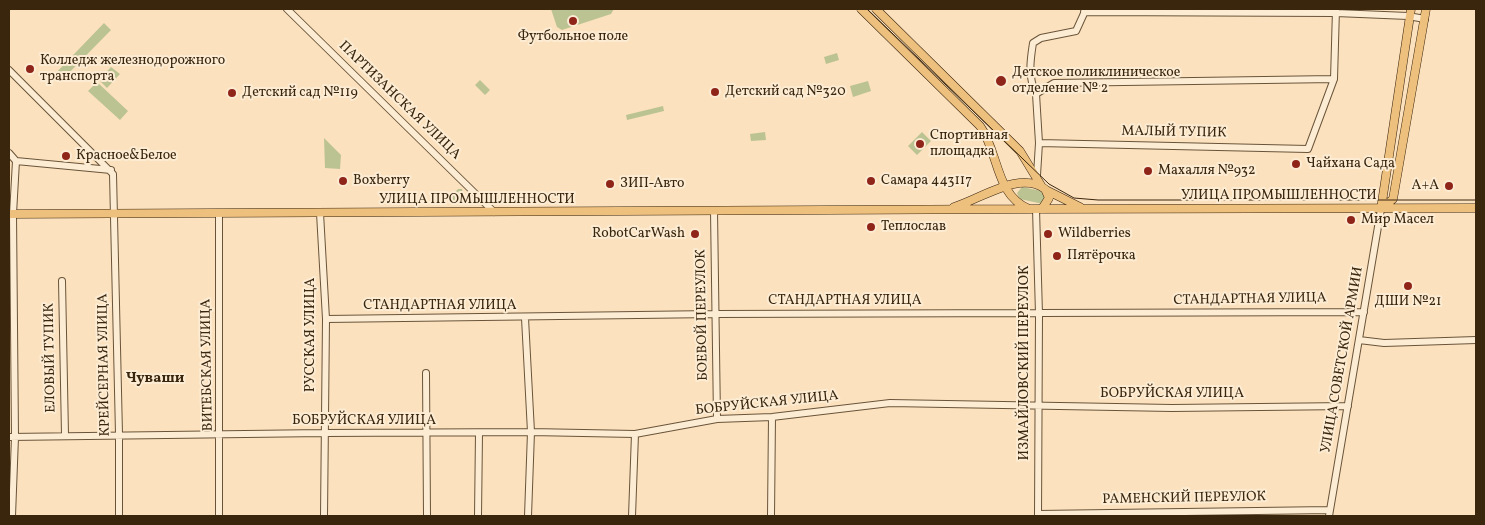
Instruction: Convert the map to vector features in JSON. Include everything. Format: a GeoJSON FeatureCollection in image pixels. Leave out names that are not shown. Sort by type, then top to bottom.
{"type":"FeatureCollection","features":[{"type":"Feature","properties":{"kind":"main road"},"geometry":{"type":"LineString","coordinates":[[861,9],[980,126],[991,144],[1004,186],[1011,197],[1020,206],[1036,209],[1049,198],[1037,175],[1020,151],[876,9]]}},
{"type":"Feature","properties":{"kind":"main road","name":"УЛИЦА СОВЕТСКОЙ АРМИИ"},"geometry":{"type":"LineString","coordinates":[[1381,209],[1393,200],[1426,9]]}},
{"type":"Feature","properties":{"kind":"main road","name":"УЛИЦА СОВЕТСКОЙ АРМИИ"},"geometry":{"type":"LineString","coordinates":[[1381,209],[1410,13]]}},
{"type":"Feature","properties":{"kind":"main road"},"geometry":{"type":"LineString","coordinates":[[1402,66],[1416,68]]}},
{"type":"Feature","properties":{"kind":"main road","name":"УЛИЦА ПРОМЫШЛЕННОСТИ"},"geometry":{"type":"LineString","coordinates":[[945,209],[979,199],[1004,186],[1023,183]]}},
{"type":"Feature","properties":{"kind":"main road"},"geometry":{"type":"LineString","coordinates":[[1020,206],[1013,198],[1015,188],[1023,183],[1044,188]]}},
{"type":"Feature","properties":{"kind":"main road","name":"УЛИЦА ПРОМЫШЛЕННОСТИ"},"geometry":{"type":"LineString","coordinates":[[1044,188],[1082,208]]}},
{"type":"Feature","properties":{"kind":"main road"},"geometry":{"type":"LineString","coordinates":[[1393,193],[1408,209]]}},
{"type":"Feature","properties":{"kind":"main road","name":"УЛИЦА ПРОМЫШЛЕННОСТИ"},"geometry":{"type":"LineString","coordinates":[[11,214],[1082,208],[1476,208]]}},
{"type":"Feature","properties":{"kind":"street","name":"ПАРТИЗАНСКАЯ УЛИЦА"},"geometry":{"type":"LineString","coordinates":[[287,9],[494,212]]}},
{"type":"Feature","properties":{"kind":"street"},"geometry":{"type":"LineString","coordinates":[[1037,175],[1039,143],[1036,94],[1031,82],[1030,64],[1033,43],[1041,38],[1076,31],[1085,10],[1336,11],[1410,13],[1425,19]]}},
{"type":"Feature","properties":{"kind":"street"},"geometry":{"type":"LineString","coordinates":[[1036,94],[1054,83],[1334,79],[1336,11]]}},
{"type":"Feature","properties":{"kind":"street"},"geometry":{"type":"LineString","coordinates":[[9,70],[111,170]]}},
{"type":"Feature","properties":{"kind":"street","name":"МАЛЫЙ ТУПИК"},"geometry":{"type":"LineString","coordinates":[[1039,143],[1308,149],[1334,79]]}},
{"type":"Feature","properties":{"kind":"street"},"geometry":{"type":"LineString","coordinates":[[9,153],[16,162],[11,214],[12,516]]}},
{"type":"Feature","properties":{"kind":"street"},"geometry":{"type":"LineString","coordinates":[[16,162],[111,170]]}},
{"type":"Feature","properties":{"kind":"street","name":"КРЕЙСЕРНАЯ УЛИЦА"},"geometry":{"type":"LineString","coordinates":[[111,170],[115,214],[119,516]]}},
{"type":"Feature","properties":{"kind":"street","name":"ИЗМАЙЛОВСКИЙ ПЕРЕУЛОК"},"geometry":{"type":"LineString","coordinates":[[1036,209],[1039,314],[1038,515]]}},
{"type":"Feature","properties":{"kind":"street","name":"УЛИЦА СОВЕТСКОЙ АРМИИ"},"geometry":{"type":"LineString","coordinates":[[1329,513],[1381,209]]}},
{"type":"Feature","properties":{"kind":"street","name":"БОЕВОЙ ПЕРЕУЛОК"},"geometry":{"type":"LineString","coordinates":[[714,211],[718,419]]}},
{"type":"Feature","properties":{"kind":"street","name":"ВИТЕБСКАЯ УЛИЦА"},"geometry":{"type":"LineString","coordinates":[[218,213],[221,435],[219,516]]}},
{"type":"Feature","properties":{"kind":"street","name":"РУССКАЯ УЛИЦА"},"geometry":{"type":"LineString","coordinates":[[320,213],[326,319],[324,516]]}},
{"type":"Feature","properties":{"kind":"street","name":"ЕЛОВЫЙ ТУПИК"},"geometry":{"type":"LineString","coordinates":[[62,281],[66,435]]}},
{"type":"Feature","properties":{"kind":"street","name":"СТАНДАРТНАЯ УЛИЦА"},"geometry":{"type":"LineString","coordinates":[[326,319],[524,318],[716,314],[1364,312]]}},
{"type":"Feature","properties":{"kind":"street"},"geometry":{"type":"LineString","coordinates":[[524,318],[531,432],[528,516]]}},
{"type":"Feature","properties":{"kind":"street"},"geometry":{"type":"LineString","coordinates":[[1360,340],[1384,342],[1476,340]]}},
{"type":"Feature","properties":{"kind":"street"},"geometry":{"type":"LineString","coordinates":[[426,373],[427,516]]}},
{"type":"Feature","properties":{"kind":"street","name":"БОБРУЙСКАЯ УЛИЦА"},"geometry":{"type":"LineString","coordinates":[[12,437],[324,432],[636,434],[718,419],[772,417],[890,403],[1172,408],[1348,406]]}},
{"type":"Feature","properties":{"kind":"street"},"geometry":{"type":"LineString","coordinates":[[771,516],[772,417]]}},
{"type":"Feature","properties":{"kind":"street"},"geometry":{"type":"LineString","coordinates":[[478,516],[479,433]]}},
{"type":"Feature","properties":{"kind":"street"},"geometry":{"type":"LineString","coordinates":[[632,516],[636,434]]}},
{"type":"Feature","properties":{"kind":"street","name":"РАМЕНСКИЙ ПЕРЕУЛОК"},"geometry":{"type":"LineString","coordinates":[[1038,515],[1329,513]]}},
{"type":"Feature","properties":{"kind":"green space","name":"Футбольное поле"},"geometry":{"type":"Polygon","coordinates":[[[551,9],[614,9],[611,14],[562,30],[557,27],[551,9]]]}},
{"type":"Feature","properties":{"kind":"green space"},"geometry":{"type":"Polygon","coordinates":[[[104,23],[111,30],[60,82],[53,76],[104,23]]]}},
{"type":"Feature","properties":{"kind":"green space"},"geometry":{"type":"Polygon","coordinates":[[[837,53],[839,60],[826,64],[824,57],[837,53]]]}},
{"type":"Feature","properties":{"kind":"green space"},"geometry":{"type":"Polygon","coordinates":[[[111,67],[120,74],[107,88],[99,80],[111,67]]]}},
{"type":"Feature","properties":{"kind":"green space"},"geometry":{"type":"Polygon","coordinates":[[[480,80],[490,90],[485,95],[475,85],[480,80]]]}},
{"type":"Feature","properties":{"kind":"green space"},"geometry":{"type":"Polygon","coordinates":[[[868,81],[871,91],[853,97],[850,86],[868,81]]]}},
{"type":"Feature","properties":{"kind":"green space"},"geometry":{"type":"Polygon","coordinates":[[[97,82],[128,111],[120,120],[88,91],[97,82]]]}},
{"type":"Feature","properties":{"kind":"green space"},"geometry":{"type":"Polygon","coordinates":[[[663,106],[664,111],[627,120],[626,115],[663,106]]]}},
{"type":"Feature","properties":{"kind":"green space"},"geometry":{"type":"Polygon","coordinates":[[[765,132],[766,140],[751,141],[750,134],[765,132]]]}},
{"type":"Feature","properties":{"kind":"green space","name":"Спортивная площадка"},"geometry":{"type":"Polygon","coordinates":[[[922,132],[931,141],[917,155],[908,146],[922,132]]]}},
{"type":"Feature","properties":{"kind":"green space"},"geometry":{"type":"Polygon","coordinates":[[[324,138],[341,155],[340,169],[325,168],[324,138]]]}},
{"type":"Feature","properties":{"kind":"green space"},"geometry":{"type":"Polygon","coordinates":[[[1022,187],[1042,191],[1046,195],[1043,204],[1020,199],[1017,193],[1022,187]]]}},
{"type":"Feature","properties":{"kind":"green space"},"geometry":{"type":"Polygon","coordinates":[[[458,189],[462,189],[463,197],[452,204],[453,194],[458,189]]]}},
{"type":"Feature","properties":{"kind":"tram line"},"geometry":{"type":"LineString","coordinates":[[867,9],[1049,184],[1074,198],[1098,200],[1476,200]]}},
{"type":"Feature","properties":{"kind":"place","name":"Футбольное поле"},"geometry":{"type":"Point","coordinates":[573,21]}},
{"type":"Feature","properties":{"kind":"place","name":"Колледж железнодорожного транспорта"},"geometry":{"type":"Point","coordinates":[30,69]}},
{"type":"Feature","properties":{"kind":"place","name":"Детское поликлиническое отделение № 2"},"geometry":{"type":"Point","coordinates":[1001,81]}},
{"type":"Feature","properties":{"kind":"place","name":"Детский сад №320"},"geometry":{"type":"Point","coordinates":[715,92]}},
{"type":"Feature","properties":{"kind":"place","name":"Детский сад №119"},"geometry":{"type":"Point","coordinates":[232,93]}},
{"type":"Feature","properties":{"kind":"place","name":"Спортивная площадка"},"geometry":{"type":"Point","coordinates":[920,144]}},
{"type":"Feature","properties":{"kind":"place","name":"Красное&Белое"},"geometry":{"type":"Point","coordinates":[66,156]}},
{"type":"Feature","properties":{"kind":"place","name":"Чайхана Сада"},"geometry":{"type":"Point","coordinates":[1296,164]}},
{"type":"Feature","properties":{"kind":"place","name":"Махалля №932"},"geometry":{"type":"Point","coordinates":[1148,171]}},
{"type":"Feature","properties":{"kind":"place","name":"Boxberry"},"geometry":{"type":"Point","coordinates":[343,181]}},
{"type":"Feature","properties":{"kind":"place","name":"Самара 443117"},"geometry":{"type":"Point","coordinates":[871,181]}},
{"type":"Feature","properties":{"kind":"place","name":"ЗИП-Авто"},"geometry":{"type":"Point","coordinates":[610,184]}},
{"type":"Feature","properties":{"kind":"place","name":"А+A"},"geometry":{"type":"Point","coordinates":[1449,186]}},
{"type":"Feature","properties":{"kind":"place","name":"Мир Масел"},"geometry":{"type":"Point","coordinates":[1351,220]}},
{"type":"Feature","properties":{"kind":"place","name":"Теплослав"},"geometry":{"type":"Point","coordinates":[871,227]}},
{"type":"Feature","properties":{"kind":"place","name":"RobotCarWash"},"geometry":{"type":"Point","coordinates":[695,234]}},
{"type":"Feature","properties":{"kind":"place","name":"Wildberries"},"geometry":{"type":"Point","coordinates":[1048,234]}},
{"type":"Feature","properties":{"kind":"place","name":"Пятёрочка"},"geometry":{"type":"Point","coordinates":[1057,256]}},
{"type":"Feature","properties":{"kind":"place","name":"ДШИ №21"},"geometry":{"type":"Point","coordinates":[1408,286]}},
{"type":"Feature","properties":{"kind":"district","name":"Чуваши"},"geometry":{"type":"Point","coordinates":[155,379]}}]}
